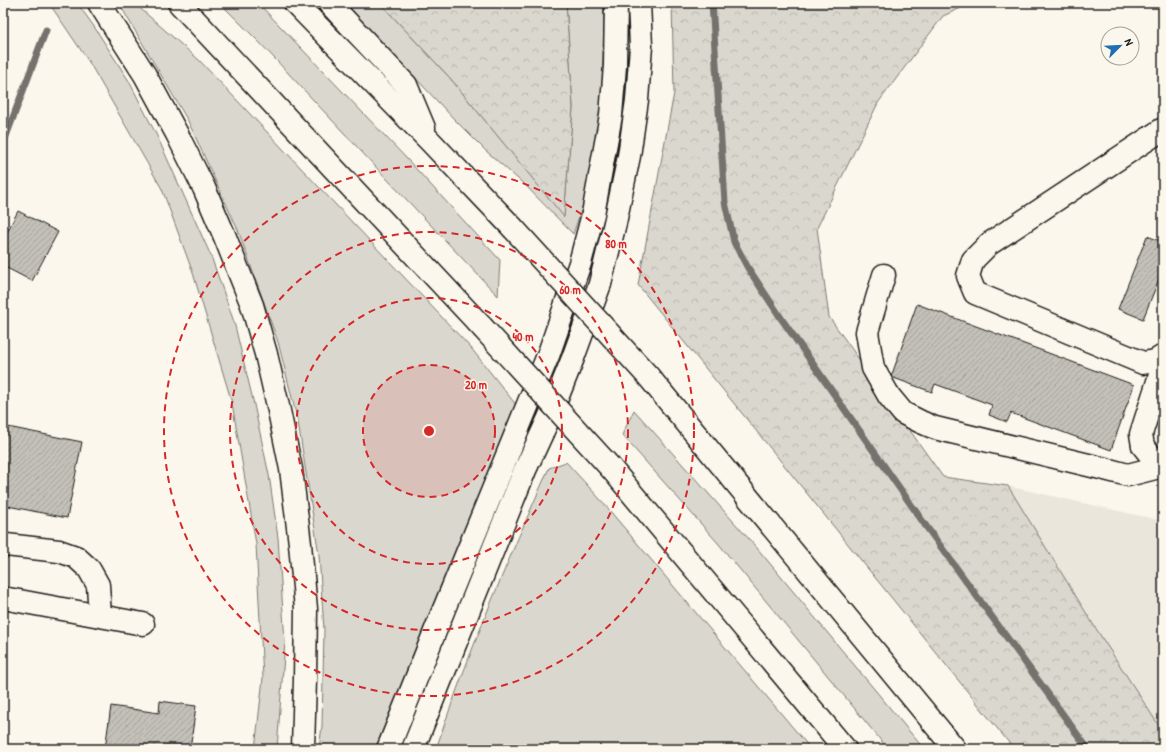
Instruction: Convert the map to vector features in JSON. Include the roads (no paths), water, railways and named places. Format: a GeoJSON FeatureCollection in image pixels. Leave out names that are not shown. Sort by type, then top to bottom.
{"type":"FeatureCollection","features":[{"type":"Feature","properties":{"kind":"main road"},"geometry":{"type":"LineString","coordinates":[[99,3],[145,75],[204,188],[252,305],[266,354],[290,469],[300,544],[306,610],[302,749]]}},
{"type":"Feature","properties":{"kind":"main road"},"geometry":{"type":"LineString","coordinates":[[179,3],[610,466],[845,749]]}},
{"type":"Feature","properties":{"kind":"main road"},"geometry":{"type":"LineString","coordinates":[[295,3],[512,227],[648,376],[955,749]]}},
{"type":"Feature","properties":{"kind":"main road"},"geometry":{"type":"LineString","coordinates":[[329,3],[406,85],[429,140]]}},
{"type":"Feature","properties":{"kind":"main road"},"geometry":{"type":"LineString","coordinates":[[388,749],[549,353],[580,263],[593,214],[611,115],[615,66],[616,3]]}},
{"type":"Feature","properties":{"kind":"main road"},"geometry":{"type":"LineString","coordinates":[[413,749],[525,470],[549,418],[600,284],[629,156],[638,100],[641,46],[640,3]]}},
{"type":"Feature","properties":{"kind":"main road"},"geometry":{"type":"LineString","coordinates":[[1163,129],[989,244],[973,260],[968,276],[975,292],[993,301],[1143,363],[1155,362],[1163,356]]}},
{"type":"Feature","properties":{"kind":"main road"},"geometry":{"type":"LineString","coordinates":[[884,275],[867,332],[873,368],[889,396],[903,412],[935,428],[1105,468],[1128,475],[1163,466]]}},
{"type":"Feature","properties":{"kind":"main road"},"geometry":{"type":"LineString","coordinates":[[1163,366],[1141,434],[1143,446],[1151,456],[1163,466]]}},
{"type":"Feature","properties":{"kind":"main road"},"geometry":{"type":"LineString","coordinates":[[3,546],[6,545],[59,551],[76,557],[90,569],[98,585],[100,616]]}},
{"type":"Feature","properties":{"kind":"main road"},"geometry":{"type":"LineString","coordinates":[[3,598],[142,624]]}},
{"type":"Feature","properties":{"kind":"waterway"},"geometry":{"type":"LineString","coordinates":[[712,3],[725,202],[734,242],[748,268],[783,321],[928,529],[1088,749]]}},
{"type":"Feature","properties":{"kind":"waterway"},"geometry":{"type":"LineString","coordinates":[[3,144],[46,30]]}}]}
